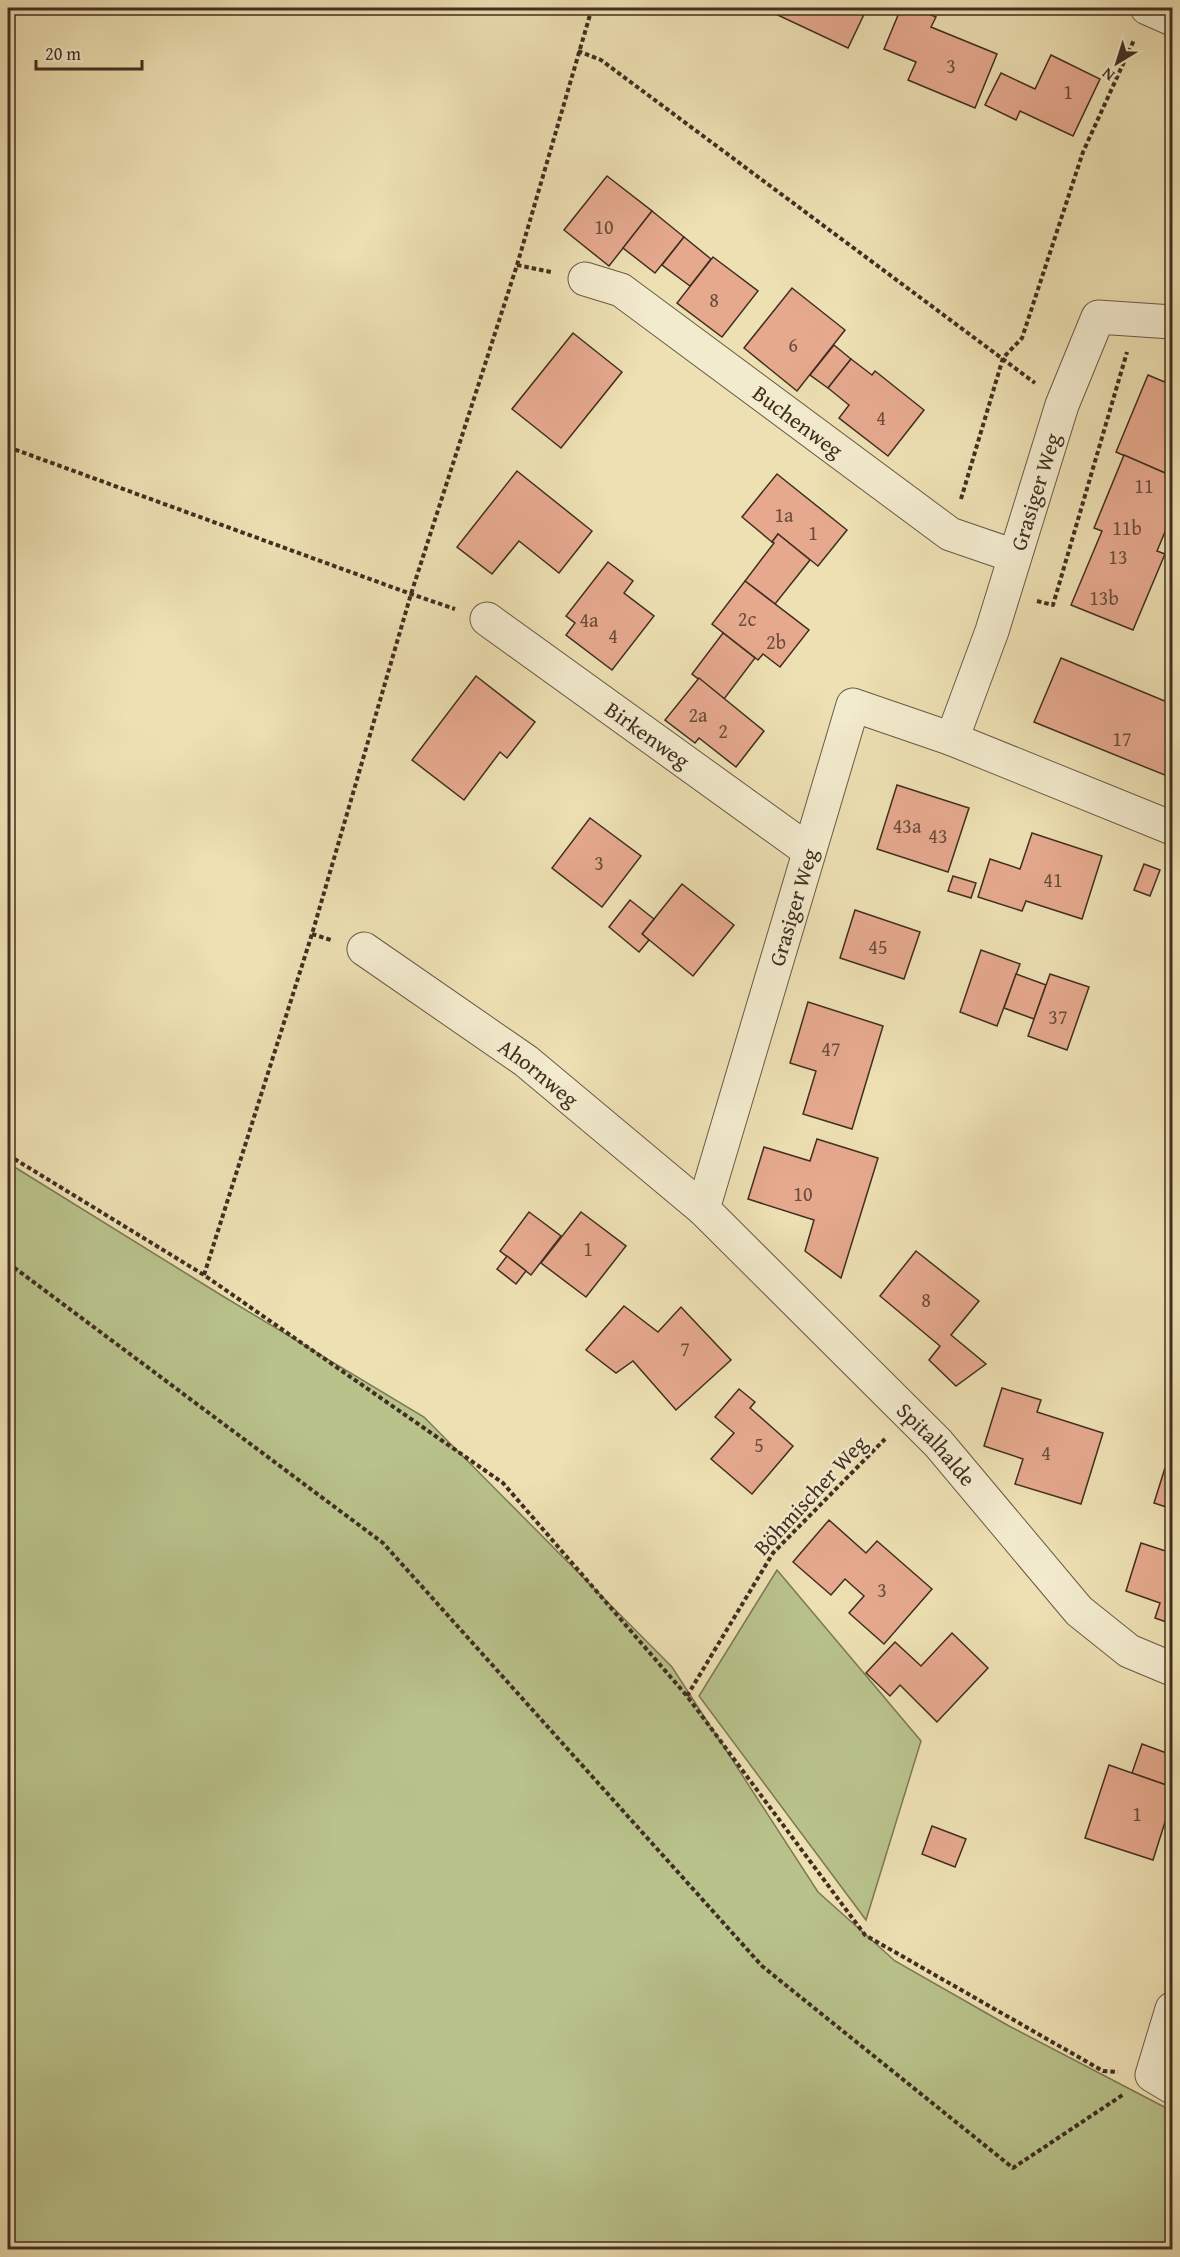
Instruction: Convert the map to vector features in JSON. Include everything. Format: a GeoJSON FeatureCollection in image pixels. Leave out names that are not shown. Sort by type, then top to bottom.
{"type":"FeatureCollection","features":[{"type":"Feature","properties":{"kind":"street","name":"Buchenweg"},"geometry":{"type":"LineString","coordinates":[[585,279],[621,290],[950,534],[1014,556]]}},
{"type":"Feature","properties":{"kind":"street","name":"Grasiger Weg"},"geometry":{"type":"LineString","coordinates":[[952,739],[992,631],[1062,405],[1098,317],[1173,322]]}},
{"type":"Feature","properties":{"kind":"street","name":"Birkenweg"},"geometry":{"type":"LineString","coordinates":[[487,619],[809,851]]}},
{"type":"Feature","properties":{"kind":"street","name":"Grasiger Weg"},"geometry":{"type":"LineString","coordinates":[[703,1209],[853,705],[952,739],[1173,828]]}},
{"type":"Feature","properties":{"kind":"street","name":"Ahornweg"},"geometry":{"type":"LineString","coordinates":[[364,949],[526,1061],[703,1209]]}},
{"type":"Feature","properties":{"kind":"street","name":"Spitalhalde"},"geometry":{"type":"LineString","coordinates":[[703,1209],[938,1443],[1079,1611],[1129,1651],[1173,1669]]}},
{"type":"Feature","properties":{"kind":"street"},"geometry":{"type":"LineString","coordinates":[[1162,2081],[1173,2009]]}},
{"type":"Feature","properties":{"kind":"path"},"geometry":{"type":"LineString","coordinates":[[204,1275],[312,934],[411,594],[517,265],[592,8]]}},
{"type":"Feature","properties":{"kind":"path"},"geometry":{"type":"LineString","coordinates":[[950,534],[1003,358],[1022,338],[1083,152],[1156,12]]}},
{"type":"Feature","properties":{"kind":"path"},"geometry":{"type":"LineString","coordinates":[[578,51],[602,60],[1003,358],[1062,405]]}},
{"type":"Feature","properties":{"kind":"path"},"geometry":{"type":"LineString","coordinates":[[1004,591],[1053,605],[1136,320]]}},
{"type":"Feature","properties":{"kind":"path"},"geometry":{"type":"LineString","coordinates":[[8,447],[411,594],[487,619]]}},
{"type":"Feature","properties":{"kind":"path"},"geometry":{"type":"LineString","coordinates":[[8,1155],[204,1275],[504,1483],[687,1696],[865,1935],[1103,2071],[1162,2081]]}},
{"type":"Feature","properties":{"kind":"path"},"geometry":{"type":"LineString","coordinates":[[8,1263],[383,1543],[762,1966],[1013,2168],[1162,2081]]}},
{"type":"Feature","properties":{"kind":"path","name":"Böhmischer Weg"},"geometry":{"type":"LineString","coordinates":[[687,1696],[773,1552],[910,1416]]}},
{"type":"Feature","properties":{"kind":"green space"},"geometry":{"type":"Polygon","coordinates":[[[8,1163],[424,1417],[672,1667],[818,1892],[895,1961],[1009,2026],[1172,2111],[1172,2249],[8,2249],[8,1163]]]}},
{"type":"Feature","properties":{"kind":"green space"},"geometry":{"type":"Polygon","coordinates":[[[777,1570],[921,1741],[866,1920],[699,1696],[777,1570]]]}},
{"type":"Feature","properties":{"kind":"building"},"geometry":{"type":"Polygon","coordinates":[[[769,8],[867,8],[848,48],[767,10],[769,8]]]}},
{"type":"Feature","properties":{"kind":"building"},"geometry":{"type":"Polygon","coordinates":[[[901,8],[914,8],[936,17],[931,27],[997,54],[975,108],[908,80],[916,62],[884,49],[901,8]]]}},
{"type":"Feature","properties":{"kind":"building"},"geometry":{"type":"Polygon","coordinates":[[[1051,55],[1100,79],[1073,136],[1020,111],[1016,120],[985,105],[1001,73],[1035,89],[1051,55]]]}},
{"type":"Feature","properties":{"kind":"building"},"geometry":{"type":"Polygon","coordinates":[[[607,176],[652,211],[609,266],[564,230],[607,176]]]}},
{"type":"Feature","properties":{"kind":"building"},"geometry":{"type":"Polygon","coordinates":[[[652,211],[684,237],[655,273],[623,248],[652,211]]]}},
{"type":"Feature","properties":{"kind":"building"},"geometry":{"type":"Polygon","coordinates":[[[684,237],[711,259],[690,286],[662,265],[684,237]]]}},
{"type":"Feature","properties":{"kind":"building"},"geometry":{"type":"Polygon","coordinates":[[[713,257],[758,291],[722,337],[677,303],[713,257]]]}},
{"type":"Feature","properties":{"kind":"building"},"geometry":{"type":"Polygon","coordinates":[[[792,288],[845,330],[797,391],[744,348],[792,288]]]}},
{"type":"Feature","properties":{"kind":"building"},"geometry":{"type":"Polygon","coordinates":[[[573,333],[622,372],[561,448],[512,409],[573,333]]]}},
{"type":"Feature","properties":{"kind":"building"},"geometry":{"type":"Polygon","coordinates":[[[834,345],[851,359],[828,388],[810,375],[834,345]]]}},
{"type":"Feature","properties":{"kind":"building"},"geometry":{"type":"Polygon","coordinates":[[[851,359],[872,375],[875,371],[924,410],[888,456],[839,418],[849,405],[828,388],[851,359]]]}},
{"type":"Feature","properties":{"kind":"building"},"geometry":{"type":"Polygon","coordinates":[[[1148,375],[1172,385],[1172,476],[1116,452],[1148,375]]]}},
{"type":"Feature","properties":{"kind":"building"},"geometry":{"type":"Polygon","coordinates":[[[1124,455],[1172,476],[1172,515],[1157,551],[1165,554],[1133,630],[1071,605],[1102,531],[1094,528],[1124,455]]]}},
{"type":"Feature","properties":{"kind":"building"},"geometry":{"type":"Polygon","coordinates":[[[517,471],[592,531],[559,573],[519,541],[492,574],[457,547],[517,471]]]}},
{"type":"Feature","properties":{"kind":"building"},"geometry":{"type":"Polygon","coordinates":[[[777,474],[847,530],[818,566],[778,534],[772,542],[742,517],[777,474]]]}},
{"type":"Feature","properties":{"kind":"building"},"geometry":{"type":"Polygon","coordinates":[[[778,534],[810,560],[775,604],[745,581],[774,543],[772,542],[778,534]]]}},
{"type":"Feature","properties":{"kind":"building"},"geometry":{"type":"Polygon","coordinates":[[[608,562],[633,581],[624,593],[654,616],[612,670],[566,635],[575,623],[566,616],[608,562]]]}},
{"type":"Feature","properties":{"kind":"building"},"geometry":{"type":"Polygon","coordinates":[[[745,581],[809,630],[780,667],[763,654],[758,660],[712,624],[745,581]]]}},
{"type":"Feature","properties":{"kind":"building"},"geometry":{"type":"Polygon","coordinates":[[[723,633],[755,658],[724,699],[692,674],[723,633]]]}},
{"type":"Feature","properties":{"kind":"building"},"geometry":{"type":"Polygon","coordinates":[[[1061,658],[1172,704],[1172,778],[1034,722],[1061,658]]]}},
{"type":"Feature","properties":{"kind":"building"},"geometry":{"type":"Polygon","coordinates":[[[476,676],[535,722],[507,758],[500,752],[464,800],[412,760],[476,676]]]}},
{"type":"Feature","properties":{"kind":"building"},"geometry":{"type":"Polygon","coordinates":[[[699,678],[764,731],[736,767],[699,738],[695,743],[665,720],[699,678]]]}},
{"type":"Feature","properties":{"kind":"building"},"geometry":{"type":"Polygon","coordinates":[[[897,785],[969,808],[948,872],[877,849],[897,785]]]}},
{"type":"Feature","properties":{"kind":"building"},"geometry":{"type":"Polygon","coordinates":[[[590,818],[641,856],[602,907],[552,868],[590,818]]]}},
{"type":"Feature","properties":{"kind":"building"},"geometry":{"type":"Polygon","coordinates":[[[1032,833],[1102,856],[1082,919],[1026,901],[1022,911],[978,897],[990,859],[1020,869],[1032,833]]]}},
{"type":"Feature","properties":{"kind":"building"},"geometry":{"type":"Polygon","coordinates":[[[1144,864],[1160,870],[1150,896],[1134,890],[1144,864]]]}},
{"type":"Feature","properties":{"kind":"building"},"geometry":{"type":"Polygon","coordinates":[[[953,876],[976,883],[971,898],[948,891],[953,876]]]}},
{"type":"Feature","properties":{"kind":"building"},"geometry":{"type":"Polygon","coordinates":[[[682,884],[734,925],[693,976],[642,934],[682,884]]]}},
{"type":"Feature","properties":{"kind":"building"},"geometry":{"type":"Polygon","coordinates":[[[630,900],[654,919],[642,934],[649,940],[639,952],[609,927],[630,900]]]}},
{"type":"Feature","properties":{"kind":"building"},"geometry":{"type":"Polygon","coordinates":[[[855,910],[920,932],[904,979],[840,958],[855,910]]]}},
{"type":"Feature","properties":{"kind":"building"},"geometry":{"type":"Polygon","coordinates":[[[981,950],[1020,964],[997,1026],[960,1012],[981,950]]]}},
{"type":"Feature","properties":{"kind":"building"},"geometry":{"type":"Polygon","coordinates":[[[1016,974],[1046,985],[1034,1019],[1004,1008],[1016,974]]]}},
{"type":"Feature","properties":{"kind":"building"},"geometry":{"type":"Polygon","coordinates":[[[1050,974],[1089,987],[1067,1050],[1028,1036],[1050,974]]]}},
{"type":"Feature","properties":{"kind":"building"},"geometry":{"type":"Polygon","coordinates":[[[808,1002],[883,1026],[852,1129],[803,1114],[816,1071],[790,1063],[808,1002]]]}},
{"type":"Feature","properties":{"kind":"building"},"geometry":{"type":"Polygon","coordinates":[[[817,1139],[878,1158],[841,1278],[805,1251],[814,1220],[748,1199],[764,1147],[810,1161],[817,1139]]]}},
{"type":"Feature","properties":{"kind":"building"},"geometry":{"type":"Polygon","coordinates":[[[529,1212],[561,1236],[531,1275],[500,1251],[529,1212]]]}},
{"type":"Feature","properties":{"kind":"building"},"geometry":{"type":"Polygon","coordinates":[[[581,1212],[626,1246],[586,1297],[541,1263],[581,1212]]]}},
{"type":"Feature","properties":{"kind":"building"},"geometry":{"type":"Polygon","coordinates":[[[916,1251],[979,1301],[951,1335],[986,1364],[956,1386],[929,1360],[940,1346],[880,1296],[916,1251]]]}},
{"type":"Feature","properties":{"kind":"building"},"geometry":{"type":"Polygon","coordinates":[[[507,1256],[526,1271],[516,1284],[497,1269],[507,1256]]]}},
{"type":"Feature","properties":{"kind":"building"},"geometry":{"type":"Polygon","coordinates":[[[624,1306],[658,1332],[681,1307],[731,1360],[676,1410],[633,1361],[616,1373],[586,1350],[624,1306]]]}},
{"type":"Feature","properties":{"kind":"building"},"geometry":{"type":"Polygon","coordinates":[[[1002,1388],[1041,1400],[1037,1412],[1103,1433],[1081,1504],[1015,1484],[1023,1459],[984,1446],[1002,1388]]]}},
{"type":"Feature","properties":{"kind":"building"},"geometry":{"type":"Polygon","coordinates":[[[739,1389],[755,1402],[750,1408],[793,1446],[752,1494],[711,1459],[734,1433],[715,1417],[739,1389]]]}},
{"type":"Feature","properties":{"kind":"building"},"geometry":{"type":"Polygon","coordinates":[[[1165,1468],[1172,1470],[1172,1509],[1154,1503],[1165,1468]]]}},
{"type":"Feature","properties":{"kind":"building"},"geometry":{"type":"Polygon","coordinates":[[[829,1520],[866,1553],[877,1541],[932,1589],[884,1644],[849,1613],[864,1596],[845,1579],[831,1595],[793,1562],[829,1520]]]}},
{"type":"Feature","properties":{"kind":"building"},"geometry":{"type":"Polygon","coordinates":[[[1141,1543],[1172,1553],[1172,1624],[1155,1618],[1160,1603],[1126,1591],[1141,1543]]]}},
{"type":"Feature","properties":{"kind":"building"},"geometry":{"type":"Polygon","coordinates":[[[952,1633],[988,1668],[937,1722],[900,1685],[890,1696],[866,1673],[895,1642],[921,1666],[952,1633]]]}},
{"type":"Feature","properties":{"kind":"building"},"geometry":{"type":"Polygon","coordinates":[[[1142,1744],[1172,1755],[1172,1787],[1132,1773],[1142,1744]]]}},
{"type":"Feature","properties":{"kind":"building"},"geometry":{"type":"Polygon","coordinates":[[[1109,1765],[1172,1787],[1172,1800],[1153,1860],[1085,1838],[1109,1765]]]}},
{"type":"Feature","properties":{"kind":"building"},"geometry":{"type":"Polygon","coordinates":[[[932,1826],[966,1839],[955,1867],[922,1854],[932,1826]]]}}]}
